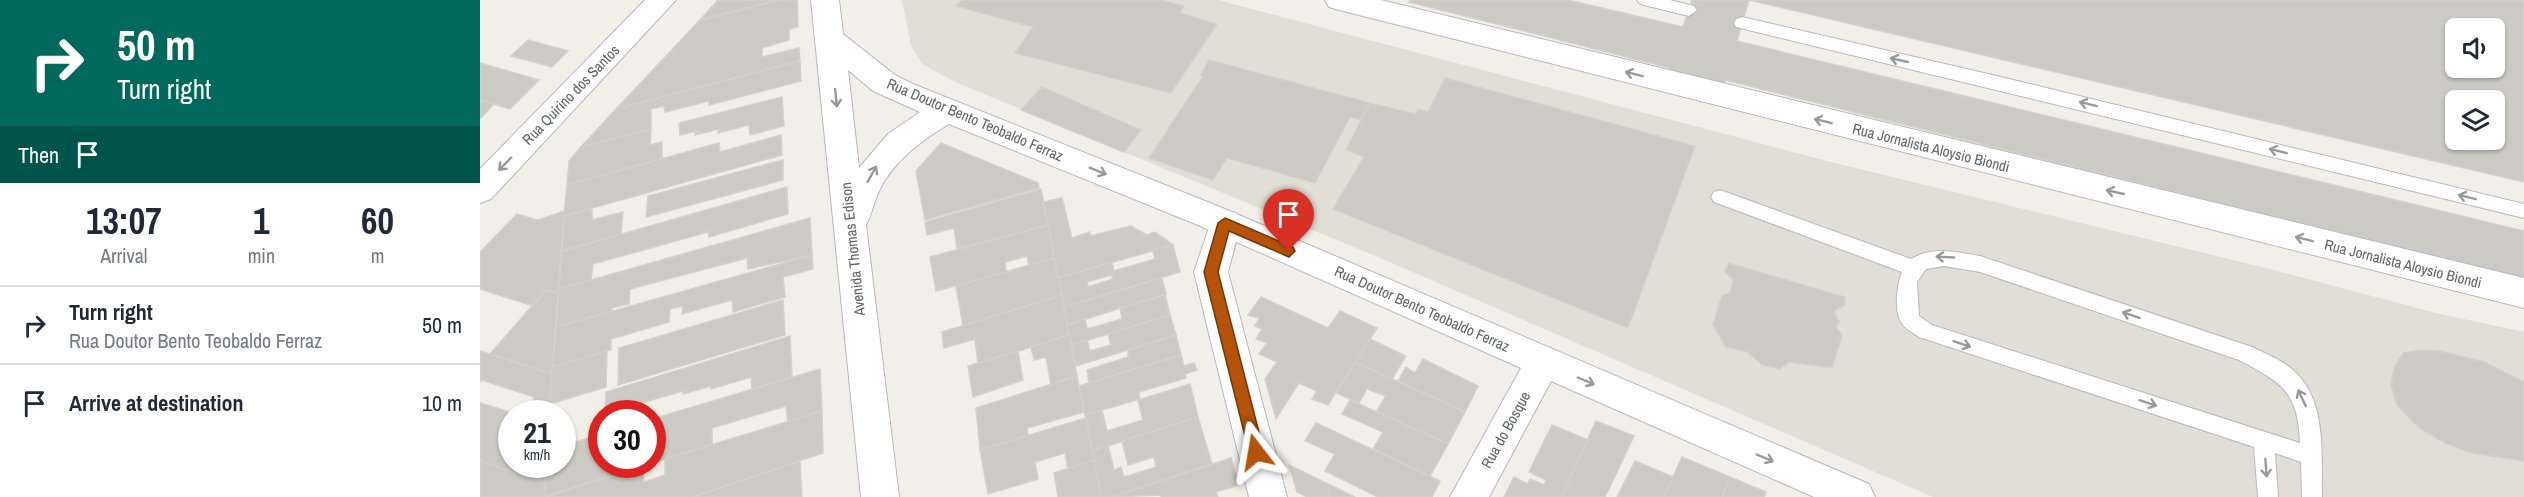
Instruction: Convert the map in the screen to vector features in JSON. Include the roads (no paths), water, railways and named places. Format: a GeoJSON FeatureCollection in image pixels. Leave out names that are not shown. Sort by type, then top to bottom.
{"type":"FeatureCollection","features":[{"type":"Feature","properties":{"kind":"street","name":"Rua Quirino dos Santos"},"geometry":{"type":"LineString","coordinates":[[480,190],[662,0]]}},
{"type":"Feature","properties":{"kind":"street","name":"Avenida Thomas Edison"},"geometry":{"type":"LineString","coordinates":[[825,0],[880,497]]}},
{"type":"Feature","properties":{"kind":"street","name":"Rua Jornalista Aloysio Biondi"},"geometry":{"type":"LineString","coordinates":[[1339,0],[2524,293]]}},
{"type":"Feature","properties":{"kind":"street","name":"Rua Doutor Bento Teobaldo Ferraz"},"geometry":{"type":"LineString","coordinates":[[830,39],[884,83],[1225,223],[1847,495]]}},
{"type":"Feature","properties":{"kind":"street"},"geometry":{"type":"LineString","coordinates":[[850,228],[865,187],[887,152],[911,131],[947,110]]}},
{"type":"Feature","properties":{"kind":"street"},"geometry":{"type":"LineString","coordinates":[[1225,223],[1211,272],[1268,497]]}},
{"type":"Feature","properties":{"kind":"street","name":"Rua do Bosque"},"geometry":{"type":"LineString","coordinates":[[1469,497],[1543,362]]}},
{"type":"Feature","properties":{"kind":"lane"},"geometry":{"type":"LineString","coordinates":[[1645,0],[1689,10]]}},
{"type":"Feature","properties":{"kind":"lane"},"geometry":{"type":"LineString","coordinates":[[1742,23],[2001,83],[2524,211]]}},
{"type":"Feature","properties":{"kind":"lane"},"geometry":{"type":"LineString","coordinates":[[1720,197],[1914,268]]}},
{"type":"Feature","properties":{"kind":"lane"},"geometry":{"type":"LineString","coordinates":[[2309,455],[1945,339],[1921,329],[1910,320],[1904,293],[1906,279],[1914,268],[1931,257],[1953,257],[2245,353],[2280,372],[2295,384],[2305,402],[2309,418],[2312,497]]}},
{"type":"Feature","properties":{"kind":"lane"},"geometry":{"type":"LineString","coordinates":[[2264,440],[2268,497]]}}]}
